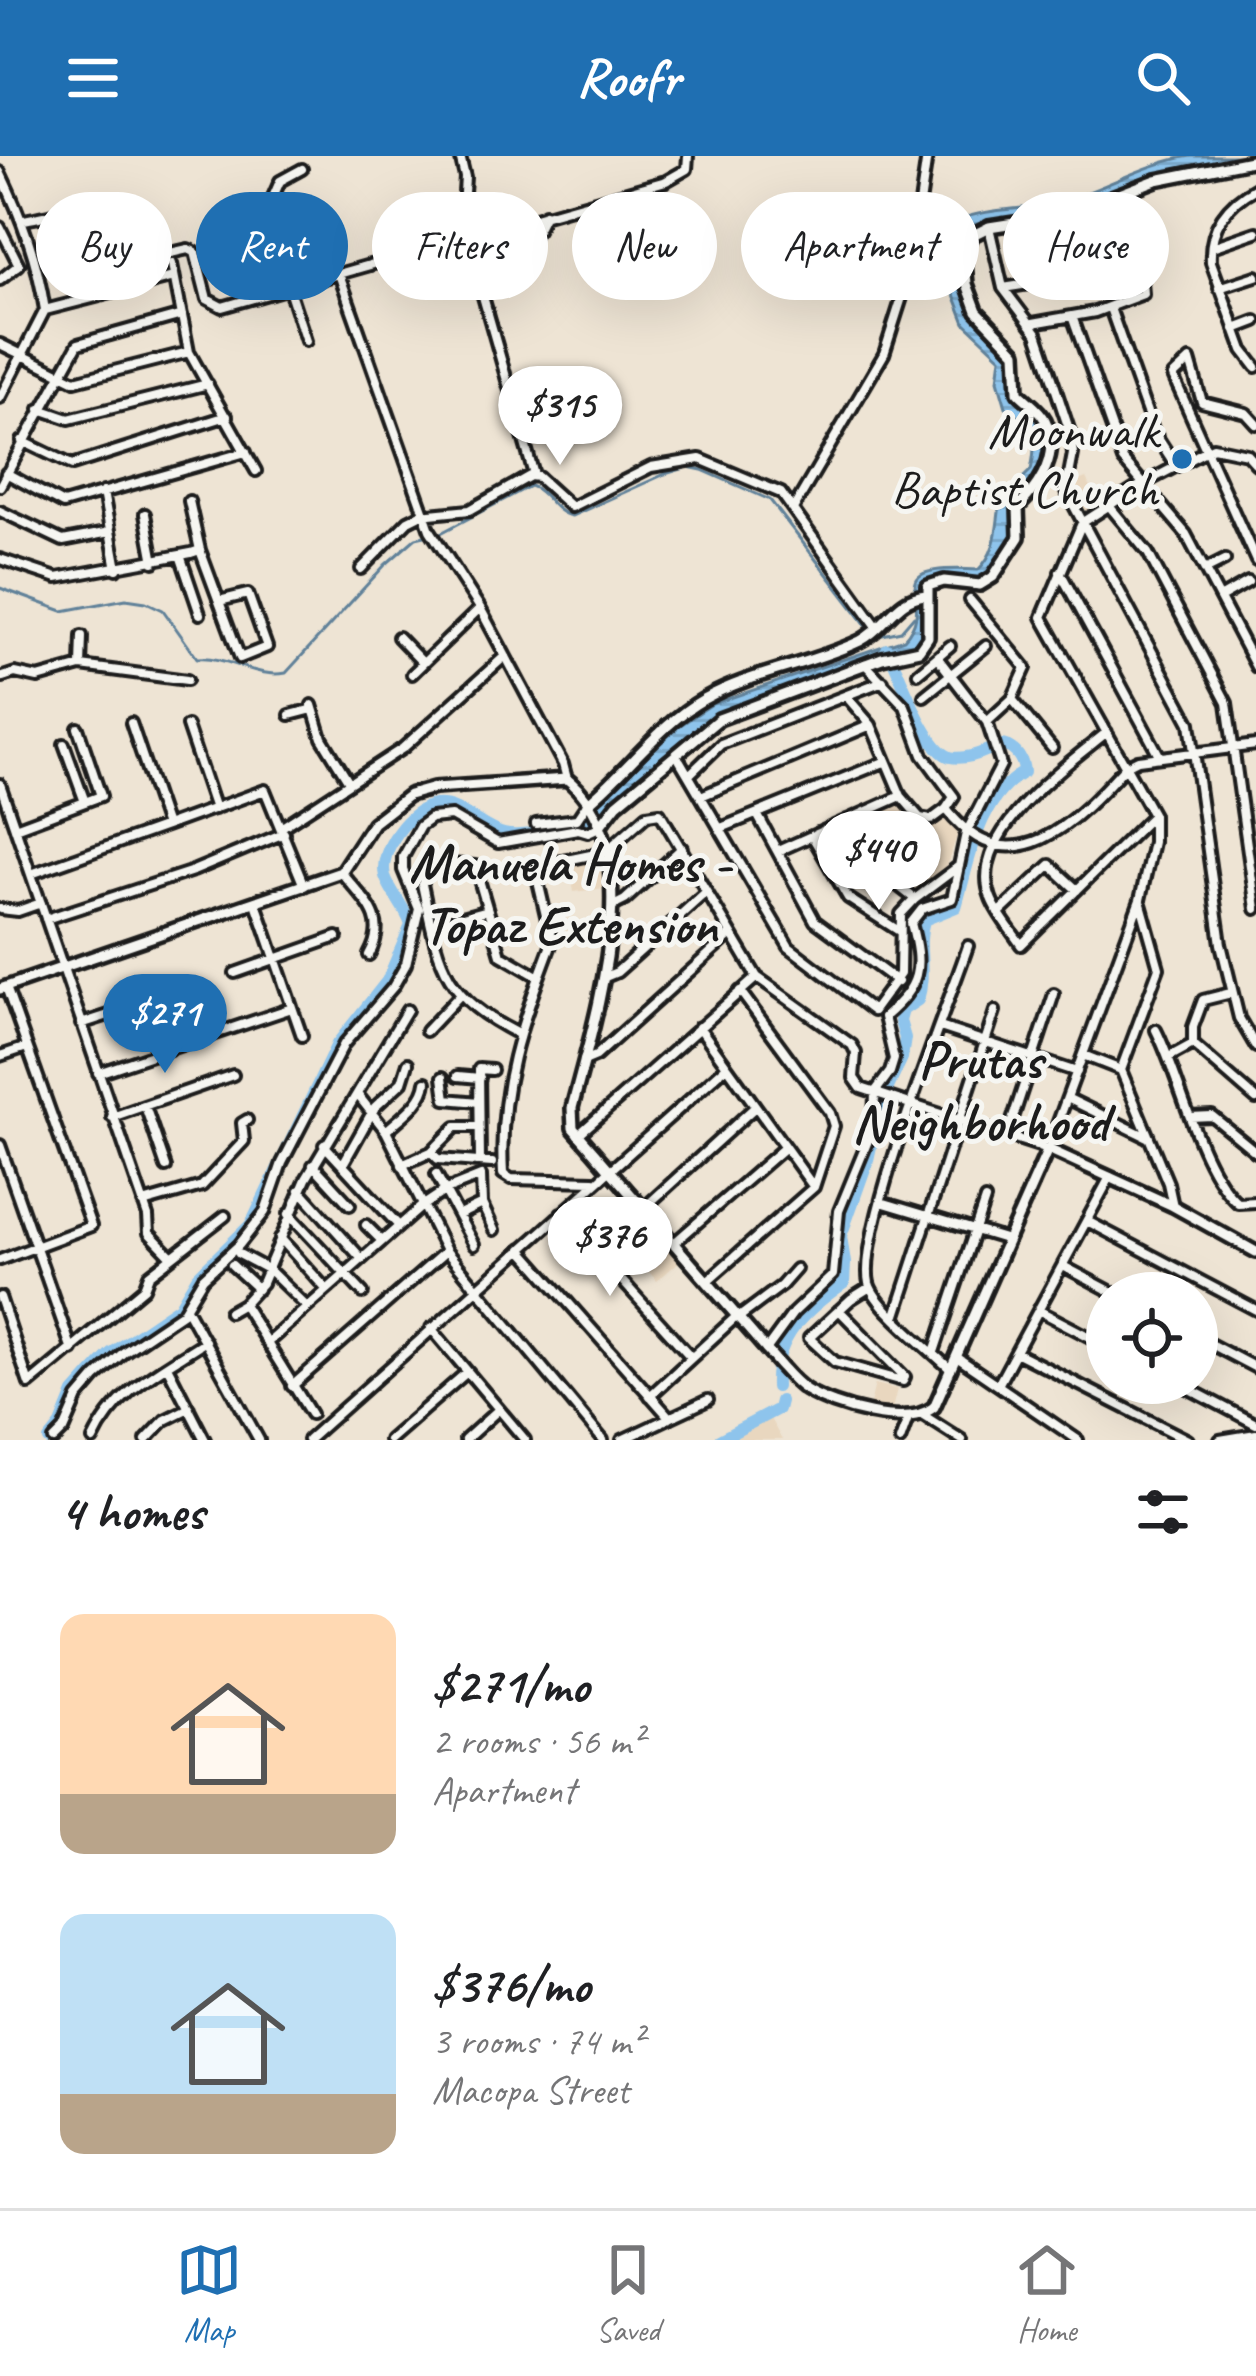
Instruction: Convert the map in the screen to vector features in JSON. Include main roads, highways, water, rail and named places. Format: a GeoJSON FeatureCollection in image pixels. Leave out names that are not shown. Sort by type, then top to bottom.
{"type":"FeatureCollection","features":[{"type":"Feature","properties":{"kind":"main road"},"geometry":{"type":"LineString","coordinates":[[593,816],[701,701],[874,632],[935,582],[980,585],[993,577],[1019,537],[1018,507],[1037,487],[1048,461],[1045,419],[1016,386],[1016,352],[977,311],[967,284],[963,264],[973,235],[989,226],[1065,215],[1156,180],[1256,160]]}},
{"type":"Feature","properties":{"kind":"main road"},"geometry":{"type":"LineString","coordinates":[[593,816],[617,804],[719,719],[865,664],[919,650],[927,640],[921,596]]}},
{"type":"Feature","properties":{"kind":"main road"},"geometry":{"type":"LineString","coordinates":[[3,988],[341,872],[373,823],[409,795],[434,788],[567,778],[593,816],[605,852],[613,906],[605,977],[571,1115],[578,1135],[798,1384],[818,1396],[908,1418],[923,1415],[938,1402],[1048,1149],[1111,1175],[1256,1252]]}},
{"type":"Feature","properties":{"kind":"water"},"geometry":{"type":"Polygon","coordinates":[[[1191,156],[1256,156],[1172,174],[1123,192],[1089,192],[1157,164],[1191,156]]]}},
{"type":"Feature","properties":{"kind":"water"},"geometry":{"type":"Polygon","coordinates":[[[1003,211],[1003,223],[979,228],[983,213],[1003,211]]]}},
{"type":"Feature","properties":{"kind":"water"},"geometry":{"type":"Polygon","coordinates":[[[956,300],[970,300],[983,325],[1017,359],[1014,380],[1036,415],[1046,445],[1039,475],[1013,509],[1016,538],[992,571],[971,583],[925,588],[926,632],[921,646],[723,712],[600,817],[596,806],[601,799],[679,726],[712,704],[904,639],[914,624],[918,578],[927,572],[978,570],[985,562],[996,536],[1001,499],[1031,470],[1034,440],[1023,420],[1006,407],[998,380],[1001,357],[965,323],[956,300]]]}},
{"type":"Feature","properties":{"kind":"waterway"},"geometry":{"type":"LineString","coordinates":[[439,534],[530,486],[572,516],[665,474],[688,467],[702,470],[770,500],[870,630]]}},
{"type":"Feature","properties":{"kind":"waterway"},"geometry":{"type":"LineString","coordinates":[[0,588],[63,611],[126,599],[146,602],[163,610],[197,658],[263,673],[286,673],[385,565],[416,538],[429,535]]}},
{"type":"Feature","properties":{"kind":"waterway"},"geometry":{"type":"LineString","coordinates":[[878,636],[901,631],[914,616]]}},
{"type":"Feature","properties":{"kind":"waterway"},"geometry":{"type":"LineString","coordinates":[[887,649],[922,725],[940,751],[960,758],[988,750]]}},
{"type":"Feature","properties":{"kind":"waterway"},"geometry":{"type":"LineString","coordinates":[[776,1387],[786,1339],[817,1304],[844,1283],[841,1236],[868,1160],[880,1105],[902,1058],[903,1010],[918,1000],[924,920],[956,907],[986,813],[1008,783],[1024,772],[1016,752],[997,745]]}},
{"type":"Feature","properties":{"kind":"waterway"},"geometry":{"type":"LineString","coordinates":[[49,1440],[74,1393],[91,1374],[111,1353],[179,1307],[197,1277],[251,1224],[337,1044],[387,981],[411,925],[384,866],[391,843],[406,822],[425,808],[444,805],[495,831],[514,835],[569,825],[601,810]]}},
{"type":"Feature","properties":{"kind":"waterway"},"geometry":{"type":"LineString","coordinates":[[719,1440],[778,1409],[780,1401]]}},
{"type":"Feature","properties":{"kind":"place","name":"Moonwalk Baptist Church"},"geometry":{"type":"Point","coordinates":[1182,459]}},
{"type":"Feature","properties":{"kind":"district","name":"Manuela Homes - Topaz Extension"},"geometry":{"type":"Point","coordinates":[570,894]}},
{"type":"Feature","properties":{"kind":"district","name":"Prutas Neighborhood"},"geometry":{"type":"Point","coordinates":[980,1091]}}]}
